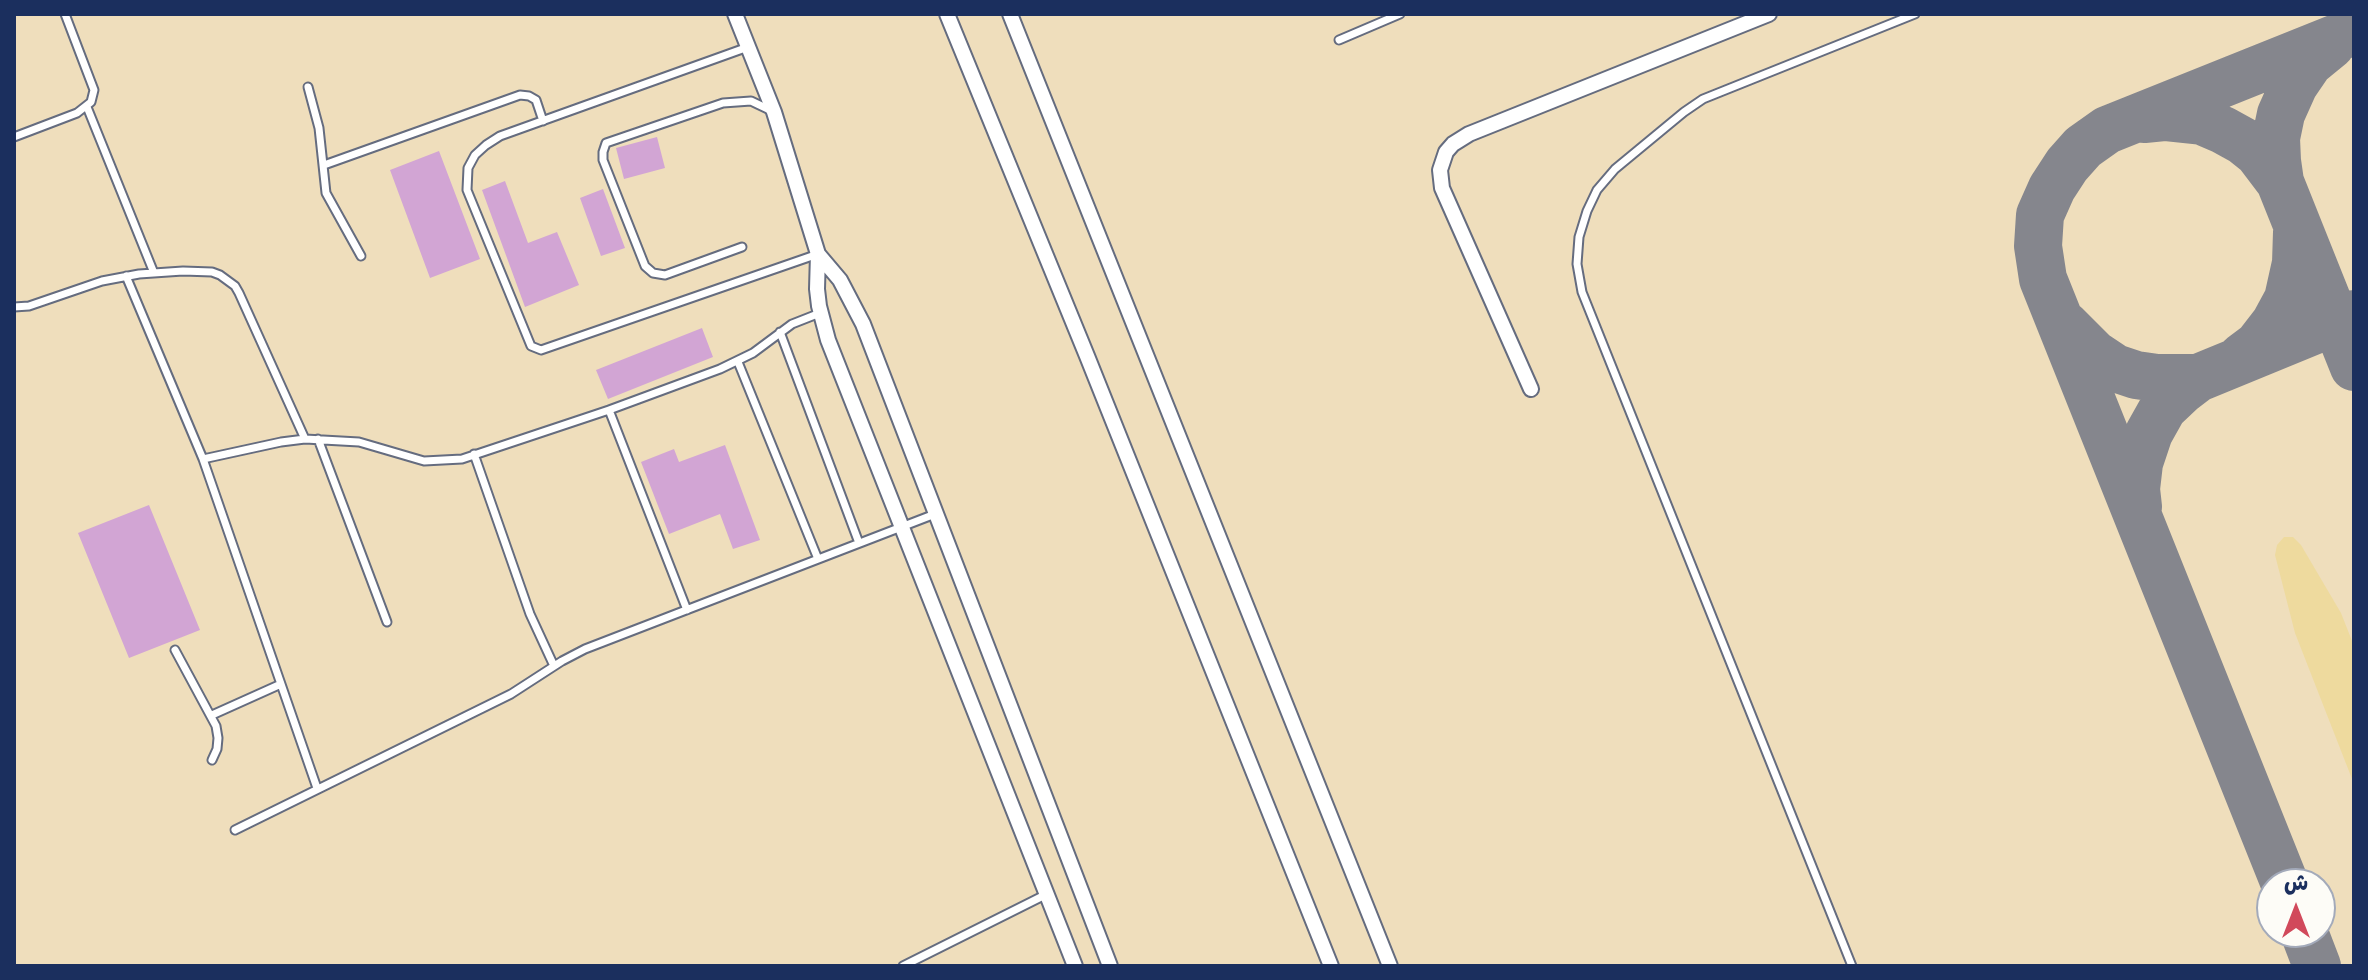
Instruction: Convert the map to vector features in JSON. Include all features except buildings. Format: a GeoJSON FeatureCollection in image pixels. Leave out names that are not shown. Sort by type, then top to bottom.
{"type":"FeatureCollection","features":[{"type":"Feature","properties":{"kind":"street"},"geometry":{"type":"LineString","coordinates":[[735,14],[774,112],[818,254],[817,289],[828,340],[1075,966]]}},
{"type":"Feature","properties":{"kind":"street"},"geometry":{"type":"LineString","coordinates":[[947,14],[1331,966]]}},
{"type":"Feature","properties":{"kind":"street"},"geometry":{"type":"LineString","coordinates":[[1010,14],[1390,966]]}},
{"type":"Feature","properties":{"kind":"street"},"geometry":{"type":"LineString","coordinates":[[1531,389],[1442,188],[1440,170],[1446,152],[1469,134],[1769,14]]}},
{"type":"Feature","properties":{"kind":"street"},"geometry":{"type":"LineString","coordinates":[[818,254],[840,280],[856,308],[1110,966]]}},
{"type":"Feature","properties":{"kind":"lane"},"geometry":{"type":"LineString","coordinates":[[14,137],[77,113],[87,107],[94,96],[65,14]]}},
{"type":"Feature","properties":{"kind":"lane"},"geometry":{"type":"LineString","coordinates":[[1339,40],[1400,14]]}},
{"type":"Feature","properties":{"kind":"lane"},"geometry":{"type":"LineString","coordinates":[[1852,966],[1582,292],[1577,264],[1579,237],[1597,190],[1615,169],[1684,112],[1703,99],[1915,14]]}},
{"type":"Feature","properties":{"kind":"lane"},"geometry":{"type":"LineString","coordinates":[[748,47],[500,136],[475,155],[468,168],[467,190],[531,346],[535,349],[550,348],[818,254]]}},
{"type":"Feature","properties":{"kind":"lane"},"geometry":{"type":"LineString","coordinates":[[308,87],[319,128],[324,183],[330,202],[361,256]]}},
{"type":"Feature","properties":{"kind":"lane"},"geometry":{"type":"LineString","coordinates":[[324,165],[520,95],[536,100],[543,121]]}},
{"type":"Feature","properties":{"kind":"lane"},"geometry":{"type":"LineString","coordinates":[[742,247],[665,275],[653,273],[645,266],[603,160],[603,152],[606,143],[723,103],[751,101],[774,112]]}},
{"type":"Feature","properties":{"kind":"lane"},"geometry":{"type":"LineString","coordinates":[[87,107],[154,273]]}},
{"type":"Feature","properties":{"kind":"lane"},"geometry":{"type":"LineString","coordinates":[[14,307],[29,306],[126,276],[212,272],[235,286],[305,439]]}},
{"type":"Feature","properties":{"kind":"lane"},"geometry":{"type":"LineString","coordinates":[[126,276],[203,459],[317,788]]}},
{"type":"Feature","properties":{"kind":"lane"},"geometry":{"type":"LineString","coordinates":[[203,459],[281,442],[318,439],[370,444],[424,461],[449,461],[609,410],[738,362],[780,332],[820,313]]}},
{"type":"Feature","properties":{"kind":"lane"},"geometry":{"type":"LineString","coordinates":[[780,332],[859,543]]}},
{"type":"Feature","properties":{"kind":"lane"},"geometry":{"type":"LineString","coordinates":[[738,362],[818,559]]}},
{"type":"Feature","properties":{"kind":"lane"},"geometry":{"type":"LineString","coordinates":[[609,410],[687,610]]}},
{"type":"Feature","properties":{"kind":"lane"},"geometry":{"type":"LineString","coordinates":[[318,439],[387,622]]}},
{"type":"Feature","properties":{"kind":"lane"},"geometry":{"type":"LineString","coordinates":[[474,454],[530,614],[554,666]]}},
{"type":"Feature","properties":{"kind":"lane"},"geometry":{"type":"LineString","coordinates":[[235,830],[511,694],[585,649],[935,514]]}},
{"type":"Feature","properties":{"kind":"lane"},"geometry":{"type":"LineString","coordinates":[[175,650],[212,715],[218,738],[212,760]]}},
{"type":"Feature","properties":{"kind":"lane"},"geometry":{"type":"LineString","coordinates":[[212,715],[281,684]]}},
{"type":"Feature","properties":{"kind":"lane"},"geometry":{"type":"LineString","coordinates":[[903,966],[1047,894]]}},
{"type":"Feature","properties":{"kind":"sand"},"geometry":{"type":"Polygon","coordinates":[[[2284,537],[2293,537],[2301,545],[2341,613],[2354,646],[2354,784],[2295,633],[2275,555],[2277,545],[2284,537]]]}},
{"type":"Feature","properties":{"kind":"taxiway"},"geometry":{"type":"LineString","coordinates":[[2279,868],[2043,279],[2038,246],[2040,215],[2067,165],[2083,147],[2107,130],[2354,31]]}},
{"type":"Feature","properties":{"kind":"taxiway"},"geometry":{"type":"LineString","coordinates":[[2331,45],[2309,63],[2294,85],[2281,114],[2276,138],[2277,161],[2280,182],[2354,367]]}},
{"type":"Feature","properties":{"kind":"taxiway"},"geometry":{"type":"LineString","coordinates":[[2144,119],[2164,117],[2202,121],[2223,130],[2258,153],[2280,182]]}},
{"type":"Feature","properties":{"kind":"taxiway"},"geometry":{"type":"LineString","coordinates":[[2242,357],[2258,345],[2288,299],[2296,263],[2297,232]]}},
{"type":"Feature","properties":{"kind":"taxiway"},"geometry":{"type":"LineString","coordinates":[[2138,507],[2136,489],[2139,463],[2149,433],[2163,408],[2181,391],[2198,378],[2354,314]]}},
{"type":"Feature","properties":{"kind":"taxiway"},"geometry":{"type":"LineString","coordinates":[[2065,325],[2094,354],[2115,368],[2157,378],[2198,378]]}},
{"type":"Feature","properties":{"kind":"taxiway"},"geometry":{"type":"LineString","coordinates":[[2310,948],[2317,966]]}}]}
